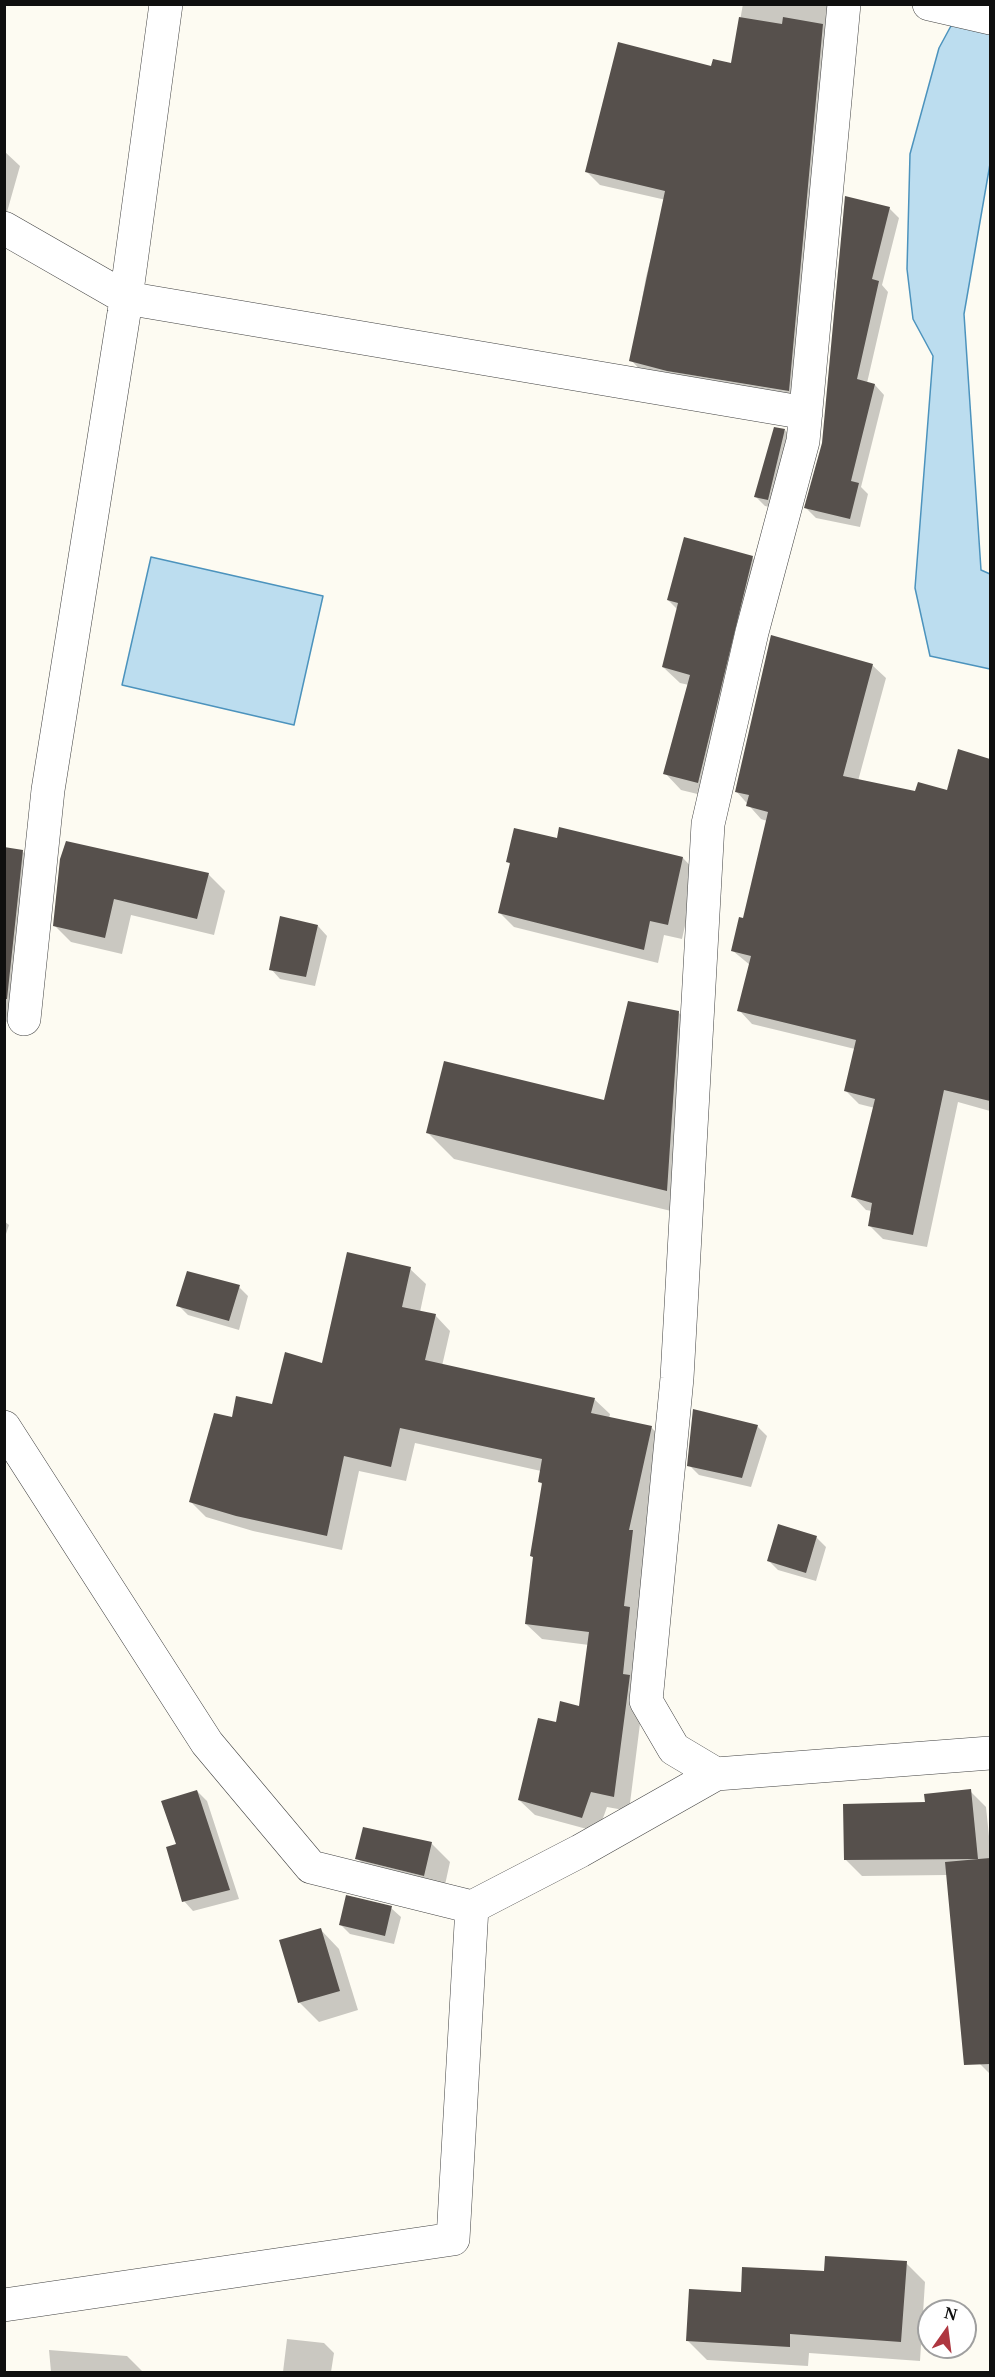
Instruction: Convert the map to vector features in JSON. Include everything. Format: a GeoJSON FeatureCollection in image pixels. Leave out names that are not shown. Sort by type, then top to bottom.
{"type":"FeatureCollection","features":[{"type":"Feature","properties":{"kind":"street"},"geometry":{"type":"LineString","coordinates":[[24,1019],[48,790],[126,298],[166,4]]}},
{"type":"Feature","properties":{"kind":"street"},"geometry":{"type":"LineString","coordinates":[[716,1774],[674,1749],[646,1701],[677,1378],[708,824],[752,632],[803,441],[844,4]]}},
{"type":"Feature","properties":{"kind":"street"},"geometry":{"type":"LineString","coordinates":[[929,4],[990,18]]}},
{"type":"Feature","properties":{"kind":"street"},"geometry":{"type":"LineString","coordinates":[[4,228],[126,298],[806,413]]}},
{"type":"Feature","properties":{"kind":"street"},"geometry":{"type":"LineString","coordinates":[[4,1427],[207,1743],[311,1867],[472,1907],[580,1851],[716,1774],[990,1753]]}},
{"type":"Feature","properties":{"kind":"street"},"geometry":{"type":"LineString","coordinates":[[4,2305],[453,2239],[472,1907]]}},
{"type":"Feature","properties":{"kind":"water"},"geometry":{"type":"Polygon","coordinates":[[[952,24],[990,33],[990,164],[964,314],[981,570],[990,574],[990,669],[930,656],[915,588],[933,356],[913,319],[907,269],[910,154],[939,48],[952,24]]]}},
{"type":"Feature","properties":{"kind":"water"},"geometry":{"type":"Polygon","coordinates":[[[151,557],[323,596],[294,725],[122,685],[151,557]]]}},
{"type":"Feature","properties":{"kind":"building"},"geometry":{"type":"Polygon","coordinates":[[[739,17],[782,24],[783,17],[823,24],[789,391],[667,371],[629,361],[665,191],[585,172],[618,42],[711,66],[713,59],[731,63],[739,17]]]}},
{"type":"Feature","properties":{"kind":"building"},"geometry":{"type":"Polygon","coordinates":[[[845,196],[890,207],[872,279],[879,281],[857,379],[875,384],[851,481],[859,483],[850,519],[804,508],[822,443],[845,196]]]}},
{"type":"Feature","properties":{"kind":"building"},"geometry":{"type":"Polygon","coordinates":[[[774,427],[785,429],[768,500],[754,497],[774,427]]]}},
{"type":"Feature","properties":{"kind":"building"},"geometry":{"type":"Polygon","coordinates":[[[684,537],[753,556],[698,783],[663,774],[690,675],[662,667],[678,603],[667,600],[684,537]]]}},
{"type":"Feature","properties":{"kind":"building"},"geometry":{"type":"Polygon","coordinates":[[[771,635],[873,664],[843,776],[915,791],[918,782],[947,790],[958,749],[990,759],[990,1101],[944,1090],[913,1235],[868,1226],[872,1203],[851,1197],[875,1099],[844,1091],[856,1040],[737,1011],[751,956],[731,951],[739,917],[743,918],[768,812],[746,806],[749,795],[735,792],[771,635]]]}},
{"type":"Feature","properties":{"kind":"building"},"geometry":{"type":"Polygon","coordinates":[[[559,827],[683,857],[668,925],[650,921],[644,950],[498,913],[510,863],[506,862],[514,828],[557,838],[559,827]]]}},
{"type":"Feature","properties":{"kind":"building"},"geometry":{"type":"Polygon","coordinates":[[[66,841],[209,873],[197,919],[114,899],[105,938],[53,926],[60,859],[66,841]]]}},
{"type":"Feature","properties":{"kind":"building"},"geometry":{"type":"Polygon","coordinates":[[[4,847],[23,850],[7,999],[4,999],[4,847]]]}},
{"type":"Feature","properties":{"kind":"building"},"geometry":{"type":"Polygon","coordinates":[[[280,916],[318,925],[306,977],[269,970],[280,916]]]}},
{"type":"Feature","properties":{"kind":"building"},"geometry":{"type":"Polygon","coordinates":[[[628,1001],[679,1011],[667,1191],[426,1133],[444,1061],[604,1100],[628,1001]]]}},
{"type":"Feature","properties":{"kind":"building"},"geometry":{"type":"Polygon","coordinates":[[[347,1252],[411,1267],[402,1307],[436,1314],[425,1360],[595,1398],[591,1413],[652,1426],[629,1530],[633,1530],[624,1606],[630,1607],[623,1674],[630,1675],[614,1797],[591,1792],[582,1818],[518,1800],[538,1718],[556,1722],[560,1701],[579,1706],[589,1632],[525,1624],[533,1557],[530,1556],[542,1483],[538,1482],[542,1459],[400,1428],[391,1467],[344,1456],[327,1536],[236,1516],[189,1502],[214,1413],[232,1417],[236,1396],[272,1404],[285,1352],[322,1363],[347,1252]]]}},
{"type":"Feature","properties":{"kind":"building"},"geometry":{"type":"Polygon","coordinates":[[[187,1271],[240,1285],[229,1321],[176,1306],[187,1271]]]}},
{"type":"Feature","properties":{"kind":"building"},"geometry":{"type":"Polygon","coordinates":[[[693,1409],[758,1425],[742,1478],[687,1466],[693,1409]]]}},
{"type":"Feature","properties":{"kind":"building"},"geometry":{"type":"Polygon","coordinates":[[[778,1524],[817,1536],[806,1573],[767,1561],[778,1524]]]}},
{"type":"Feature","properties":{"kind":"building"},"geometry":{"type":"Polygon","coordinates":[[[971,1789],[978,1859],[844,1860],[843,1804],[925,1802],[924,1794],[971,1789]]]}},
{"type":"Feature","properties":{"kind":"building"},"geometry":{"type":"Polygon","coordinates":[[[197,1790],[230,1890],[182,1902],[166,1847],[176,1844],[161,1801],[197,1790]]]}},
{"type":"Feature","properties":{"kind":"building"},"geometry":{"type":"Polygon","coordinates":[[[363,1827],[432,1842],[424,1876],[355,1859],[363,1827]]]}},
{"type":"Feature","properties":{"kind":"building"},"geometry":{"type":"Polygon","coordinates":[[[990,1858],[990,2064],[964,2065],[945,1862],[990,1858]]]}},
{"type":"Feature","properties":{"kind":"building"},"geometry":{"type":"Polygon","coordinates":[[[346,1895],[392,1906],[385,1936],[339,1925],[346,1895]]]}},
{"type":"Feature","properties":{"kind":"building"},"geometry":{"type":"Polygon","coordinates":[[[321,1928],[340,1991],[298,2003],[279,1940],[321,1928]]]}},
{"type":"Feature","properties":{"kind":"building"},"geometry":{"type":"Polygon","coordinates":[[[825,2256],[907,2261],[901,2342],[790,2334],[790,2347],[686,2341],[689,2289],[741,2292],[742,2267],[824,2271],[825,2256]]]}}]}
